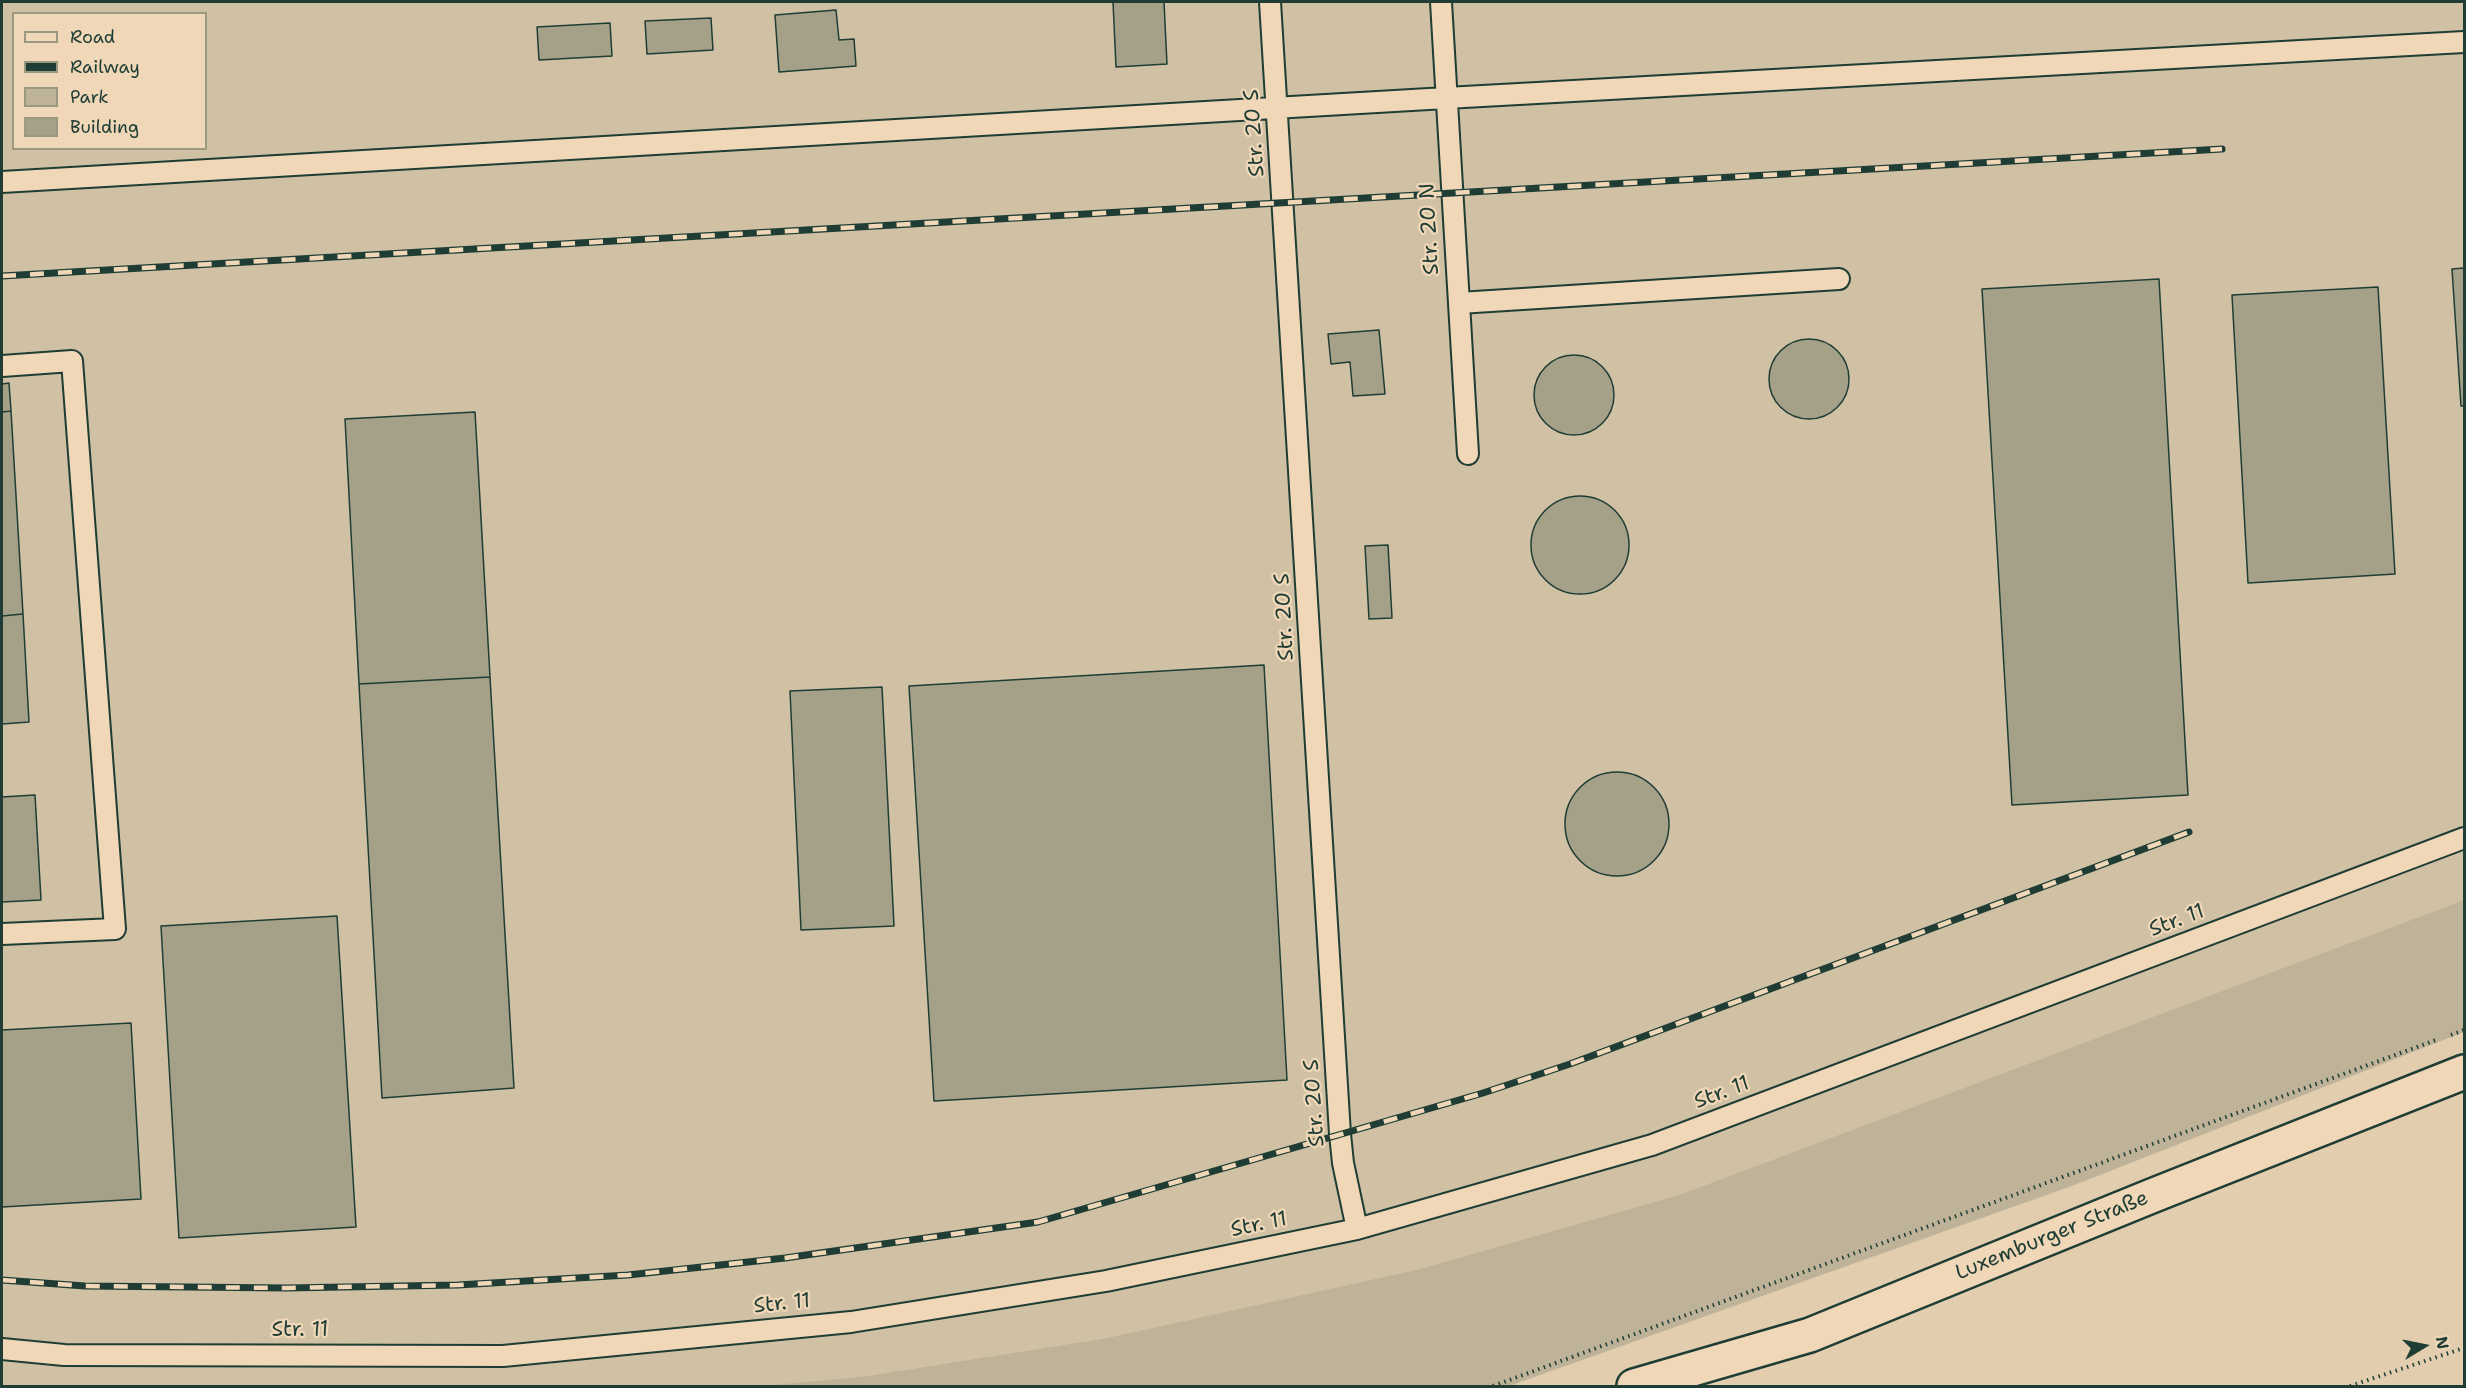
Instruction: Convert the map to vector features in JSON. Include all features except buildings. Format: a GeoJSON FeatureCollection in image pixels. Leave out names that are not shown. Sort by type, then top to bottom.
{"type":"FeatureCollection","features":[{"type":"Feature","properties":{"kind":"main road","name":"Luxemburger Straße"},"geometry":{"type":"LineString","coordinates":[[1634,1386],[1810,1335],[2464,1072]]}},
{"type":"Feature","properties":{"kind":"lane","name":"Str. 20 S"},"geometry":{"type":"LineString","coordinates":[[1270,2],[1340,1134],[1343,1163],[1357,1229]]}},
{"type":"Feature","properties":{"kind":"lane","name":"Str. 20 N"},"geometry":{"type":"LineString","coordinates":[[1441,2],[1468,454]]}},
{"type":"Feature","properties":{"kind":"lane"},"geometry":{"type":"LineString","coordinates":[[2,182],[1446,98],[2464,42]]}},
{"type":"Feature","properties":{"kind":"lane"},"geometry":{"type":"LineString","coordinates":[[1459,303],[1839,279]]}},
{"type":"Feature","properties":{"kind":"lane"},"geometry":{"type":"LineString","coordinates":[[2,366],[72,362],[115,929],[2,934]]}},
{"type":"Feature","properties":{"kind":"lane","name":"Str. 11"},"geometry":{"type":"LineString","coordinates":[[2,1348],[64,1355],[503,1356],[851,1322],[1106,1281],[1357,1229],[1652,1145],[2464,838]]}},
{"type":"Feature","properties":{"kind":"path"},"geometry":{"type":"LineString","coordinates":[[1492,1386],[2464,1030]]}},
{"type":"Feature","properties":{"kind":"path"},"geometry":{"type":"LineString","coordinates":[[2350,1386],[2464,1348]]}},
{"type":"Feature","properties":{"kind":"shaded area"},"geometry":{"type":"Polygon","coordinates":[[[2,2],[2464,2],[2464,900],[1679,1195],[1420,1269],[1107,1338],[867,1376],[761,1386],[2,1386],[2,2]]]}},
{"type":"Feature","properties":{"kind":"green space"},"geometry":{"type":"Polygon","coordinates":[[[2464,900],[2464,1032],[2072,1186],[1509,1386],[761,1386],[867,1376],[1107,1338],[1420,1269],[1679,1195],[2464,900]]]}},
{"type":"Feature","properties":{"kind":"railway"},"geometry":{"type":"LineString","coordinates":[[2,276],[2222,149]]}},
{"type":"Feature","properties":{"kind":"railway"},"geometry":{"type":"LineString","coordinates":[[2,1280],[85,1286],[287,1288],[458,1285],[628,1275],[785,1258],[1038,1222],[1483,1093],[1570,1064],[2189,832]]}}]}
